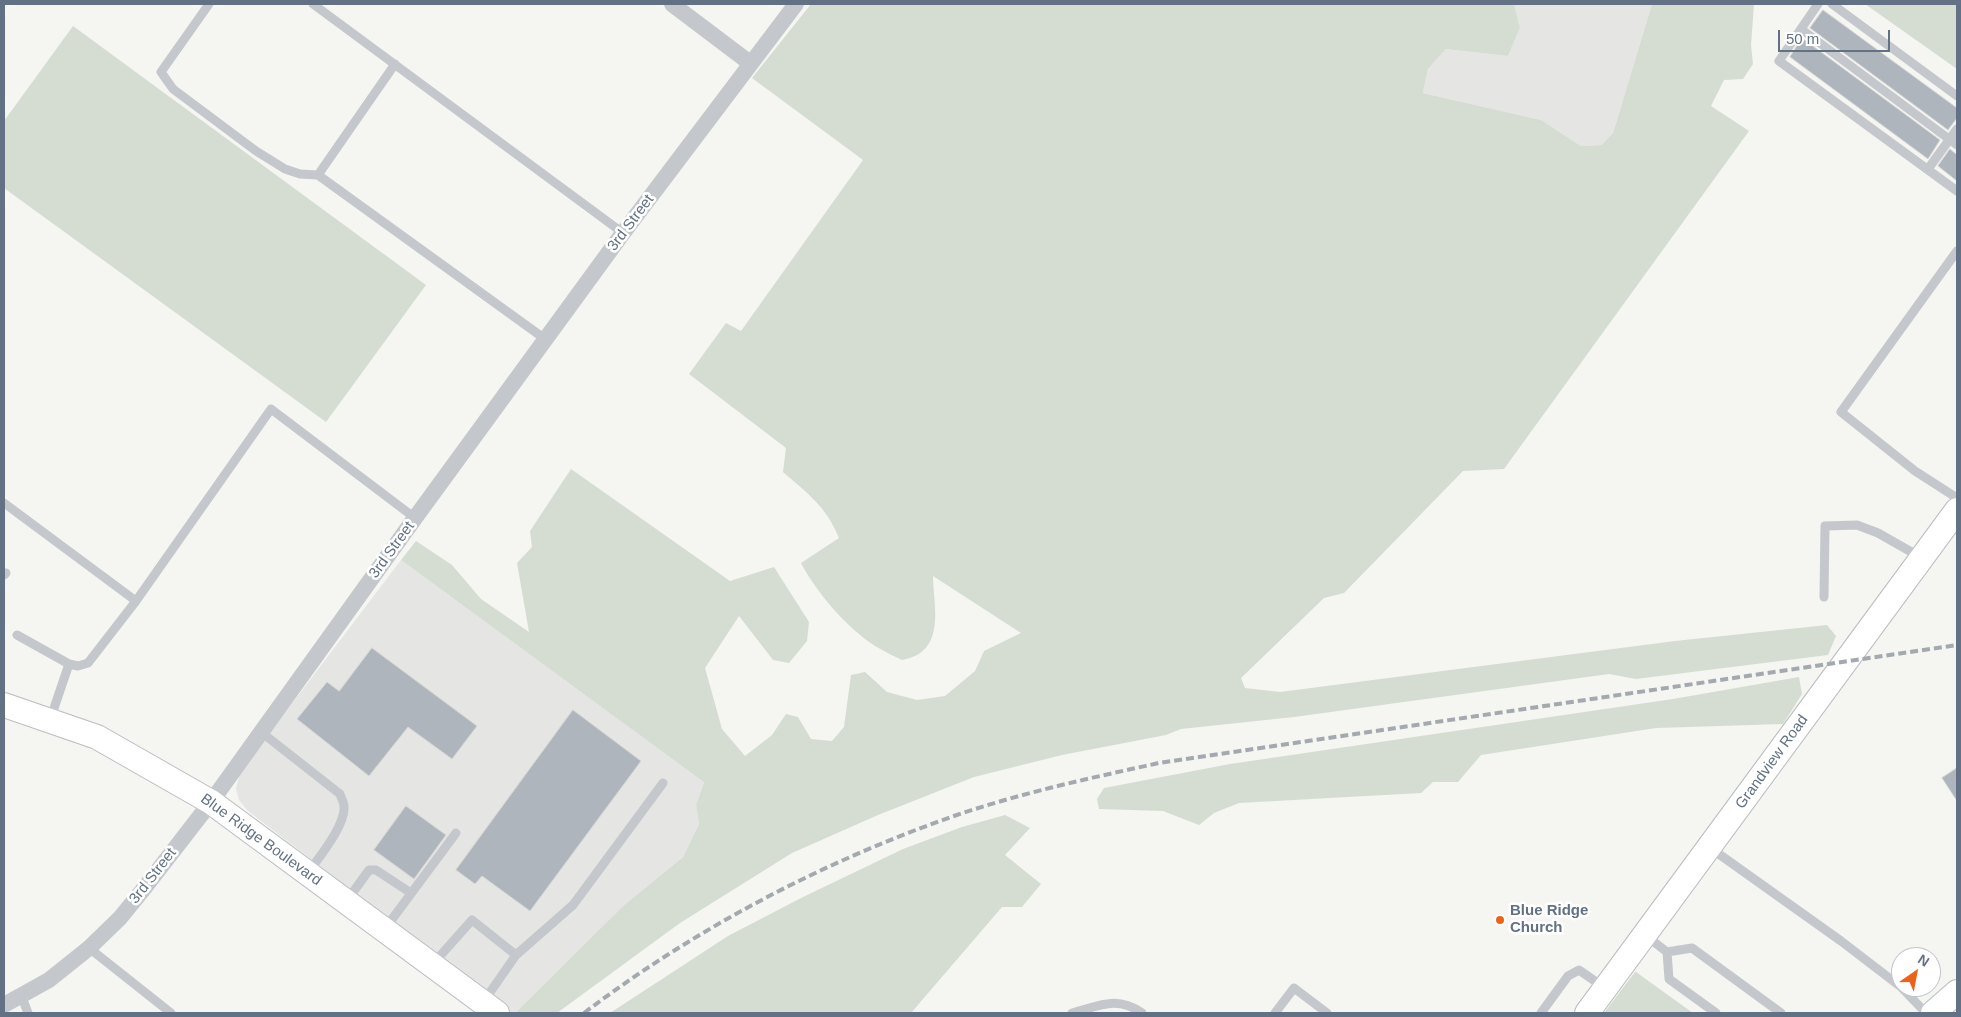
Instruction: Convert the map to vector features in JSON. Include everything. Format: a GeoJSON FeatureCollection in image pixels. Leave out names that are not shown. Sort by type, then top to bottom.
{"type":"FeatureCollection","features":[{"type":"Feature","properties":{"kind":"street"},"geometry":{"type":"LineString","coordinates":[[672,4],[750,63]]}},
{"type":"Feature","properties":{"kind":"street","name":"3rd Street"},"geometry":{"type":"LineString","coordinates":[[4,1005],[49,980],[90,948],[120,918],[142,891],[211,802],[623,233],[796,4]]}},
{"type":"Feature","properties":{"kind":"street","name":"Grandview Road"},"geometry":{"type":"LineString","coordinates":[[1587,1013],[1957,510]]}},
{"type":"Feature","properties":{"kind":"street","name":"Blue Ridge Boulevard"},"geometry":{"type":"LineString","coordinates":[[4,705],[97,737],[211,802],[490,1008]]}},
{"type":"Feature","properties":{"kind":"street"},"geometry":{"type":"LineString","coordinates":[[1934,1013],[1957,992]]}},
{"type":"Feature","properties":{"kind":"lane"},"geometry":{"type":"LineString","coordinates":[[209,4],[161,72],[173,89],[256,152],[285,169],[300,174],[318,175],[546,339]]}},
{"type":"Feature","properties":{"kind":"lane"},"geometry":{"type":"LineString","coordinates":[[313,4],[623,233]]}},
{"type":"Feature","properties":{"kind":"lane"},"geometry":{"type":"LineString","coordinates":[[1818,4],[1779,61],[1957,191]]}},
{"type":"Feature","properties":{"kind":"lane"},"geometry":{"type":"LineString","coordinates":[[1832,4],[1957,96]]}},
{"type":"Feature","properties":{"kind":"lane"},"geometry":{"type":"LineString","coordinates":[[1801,29],[1957,145]]}},
{"type":"Feature","properties":{"kind":"lane"},"geometry":{"type":"LineString","coordinates":[[318,175],[395,64]]}},
{"type":"Feature","properties":{"kind":"lane"},"geometry":{"type":"LineString","coordinates":[[1928,170],[1957,128]]}},
{"type":"Feature","properties":{"kind":"lane"},"geometry":{"type":"LineString","coordinates":[[1957,251],[1841,412],[1914,471],[1957,498]]}},
{"type":"Feature","properties":{"kind":"lane"},"geometry":{"type":"LineString","coordinates":[[17,635],[69,664],[78,666],[88,663],[136,601],[271,409],[415,518]]}},
{"type":"Feature","properties":{"kind":"lane"},"geometry":{"type":"LineString","coordinates":[[4,503],[136,601]]}},
{"type":"Feature","properties":{"kind":"lane"},"geometry":{"type":"LineString","coordinates":[[1824,598],[1825,526],[1857,525],[1878,533],[1922,558]]}},
{"type":"Feature","properties":{"kind":"lane"},"geometry":{"type":"LineString","coordinates":[[50,721],[69,664]]}},
{"type":"Feature","properties":{"kind":"lane"},"geometry":{"type":"LineString","coordinates":[[260,732],[340,794],[344,806],[341,823],[308,874]]}},
{"type":"Feature","properties":{"kind":"lane"},"geometry":{"type":"LineString","coordinates":[[490,1008],[516,954],[573,906],[663,784]]}},
{"type":"Feature","properties":{"kind":"lane"},"geometry":{"type":"LineString","coordinates":[[384,930],[456,833]]}},
{"type":"Feature","properties":{"kind":"lane"},"geometry":{"type":"LineString","coordinates":[[1709,847],[1841,940],[1891,979]]}},
{"type":"Feature","properties":{"kind":"lane"},"geometry":{"type":"LineString","coordinates":[[346,902],[369,870],[376,870],[412,893]]}},
{"type":"Feature","properties":{"kind":"lane"},"geometry":{"type":"LineString","coordinates":[[431,965],[472,920],[516,954]]}},
{"type":"Feature","properties":{"kind":"lane"},"geometry":{"type":"LineString","coordinates":[[1645,935],[1667,952],[1670,979],[1716,1013]]}},
{"type":"Feature","properties":{"kind":"lane"},"geometry":{"type":"LineString","coordinates":[[90,948],[171,1013]]}},
{"type":"Feature","properties":{"kind":"lane"},"geometry":{"type":"LineString","coordinates":[[1667,952],[1692,948],[1781,1013]]}},
{"type":"Feature","properties":{"kind":"lane"},"geometry":{"type":"LineString","coordinates":[[1541,1013],[1568,976],[1579,970],[1605,988]]}},
{"type":"Feature","properties":{"kind":"lane"},"geometry":{"type":"LineString","coordinates":[[1275,1013],[1294,988],[1327,1013]]}},
{"type":"Feature","properties":{"kind":"lane"},"geometry":{"type":"LineString","coordinates":[[21,995],[28,1013]]}},
{"type":"Feature","properties":{"kind":"lane"},"geometry":{"type":"LineString","coordinates":[[1911,997],[1926,1013]]}},
{"type":"Feature","properties":{"kind":"lane"},"geometry":{"type":"LineString","coordinates":[[1072,1013],[1112,1002],[1134,1008],[1142,1013]]}},
{"type":"Feature","properties":{"kind":"shaded area"},"geometry":{"type":"Polygon","coordinates":[[[811,4],[1514,4],[1520,28],[1508,56],[1446,49],[1428,69],[1423,93],[1541,120],[1581,146],[1601,145],[1613,133],[1652,4],[1754,4],[1751,45],[1753,64],[1743,79],[1724,80],[1711,106],[1749,131],[1504,469],[1463,471],[1344,593],[1324,598],[1241,678],[1245,688],[1280,692],[1675,641],[1827,625],[1836,636],[1828,655],[1636,679],[1609,674],[1294,717],[1181,729],[1166,735],[1062,755],[974,777],[878,815],[792,853],[680,923],[557,1013],[515,1013],[623,906],[683,857],[699,824],[696,805],[704,782],[401,560],[416,541],[452,565],[481,599],[529,632],[517,563],[532,547],[530,531],[571,469],[730,581],[774,567],[809,622],[807,641],[789,663],[773,660],[739,616],[705,668],[722,729],[745,756],[772,735],[786,714],[798,717],[811,739],[832,741],[844,727],[851,675],[865,672],[887,692],[917,700],[945,696],[975,671],[984,651],[1021,633],[933,576],[934,630],[931,640],[925,648],[917,655],[902,660],[864,638],[833,609],[815,586],[801,563],[839,538],[822,509],[783,472],[786,448],[689,374],[726,323],[741,331],[863,160],[752,78],[811,4]]]}},
{"type":"Feature","properties":{"kind":"shaded area"},"geometry":{"type":"Polygon","coordinates":[[[1514,4],[1652,4],[1613,133],[1601,145],[1581,146],[1541,120],[1423,93],[1428,69],[1446,49],[1508,56],[1520,28],[1514,4]]]}},
{"type":"Feature","properties":{"kind":"shaded area"},"geometry":{"type":"Polygon","coordinates":[[[1865,4],[1957,4],[1957,69],[1865,4]]]}},
{"type":"Feature","properties":{"kind":"shaded area"},"geometry":{"type":"Polygon","coordinates":[[[73,26],[426,285],[326,422],[4,188],[4,121],[73,26]]]}},
{"type":"Feature","properties":{"kind":"shaded area"},"geometry":{"type":"Polygon","coordinates":[[[401,560],[704,781],[696,805],[699,824],[683,857],[623,906],[515,1013],[511,1013],[248,811],[239,800],[236,789],[240,772],[401,560]]]}},
{"type":"Feature","properties":{"kind":"shaded area"},"geometry":{"type":"Polygon","coordinates":[[[1799,677],[1802,694],[1783,724],[1656,728],[1481,755],[1458,782],[1433,782],[1421,793],[1239,803],[1214,813],[1199,825],[1163,811],[1099,809],[1097,799],[1104,788],[1230,764],[1673,699],[1799,677]]]}},
{"type":"Feature","properties":{"kind":"shaded area"},"geometry":{"type":"Polygon","coordinates":[[[1005,815],[1030,828],[1005,855],[1041,884],[1022,907],[1002,907],[911,1013],[610,1013],[728,936],[801,898],[903,849],[962,827],[1005,815]]]}},
{"type":"Feature","properties":{"kind":"shaded area"},"geometry":{"type":"Polygon","coordinates":[[[1636,972],[1693,1013],[1604,1013],[1636,972]]]}},
{"type":"Feature","properties":{"kind":"building"},"geometry":{"type":"Polygon","coordinates":[[[1823,10],[1957,108],[1957,118],[1948,130],[1810,28],[1823,10]]]}},
{"type":"Feature","properties":{"kind":"building"},"geometry":{"type":"Polygon","coordinates":[[[1802,38],[1940,140],[1928,159],[1790,57],[1802,38]]]}},
{"type":"Feature","properties":{"kind":"building"},"geometry":{"type":"Polygon","coordinates":[[[1950,149],[1957,155],[1957,181],[1938,166],[1950,149]]]}},
{"type":"Feature","properties":{"kind":"building"},"geometry":{"type":"Polygon","coordinates":[[[372,648],[477,726],[452,759],[408,727],[369,776],[297,719],[327,682],[339,691],[372,648]]]}},
{"type":"Feature","properties":{"kind":"building"},"geometry":{"type":"Polygon","coordinates":[[[573,710],[641,761],[530,911],[482,876],[475,884],[456,870],[573,710]]]}},
{"type":"Feature","properties":{"kind":"building"},"geometry":{"type":"Polygon","coordinates":[[[1957,768],[1957,801],[1942,778],[1957,768]]]}},
{"type":"Feature","properties":{"kind":"building"},"geometry":{"type":"Polygon","coordinates":[[[406,806],[446,835],[414,879],[374,850],[406,806]]]}},
{"type":"Feature","properties":{"kind":"railway"},"geometry":{"type":"LineString","coordinates":[[584,1013],[670,953],[761,900],[808,876],[905,834],[954,816],[1030,793],[1159,763],[1957,645]]}},
{"type":"Feature","properties":{"kind":"place","name":"Blue Ridge Church"},"geometry":{"type":"Point","coordinates":[1500,920]}}]}
